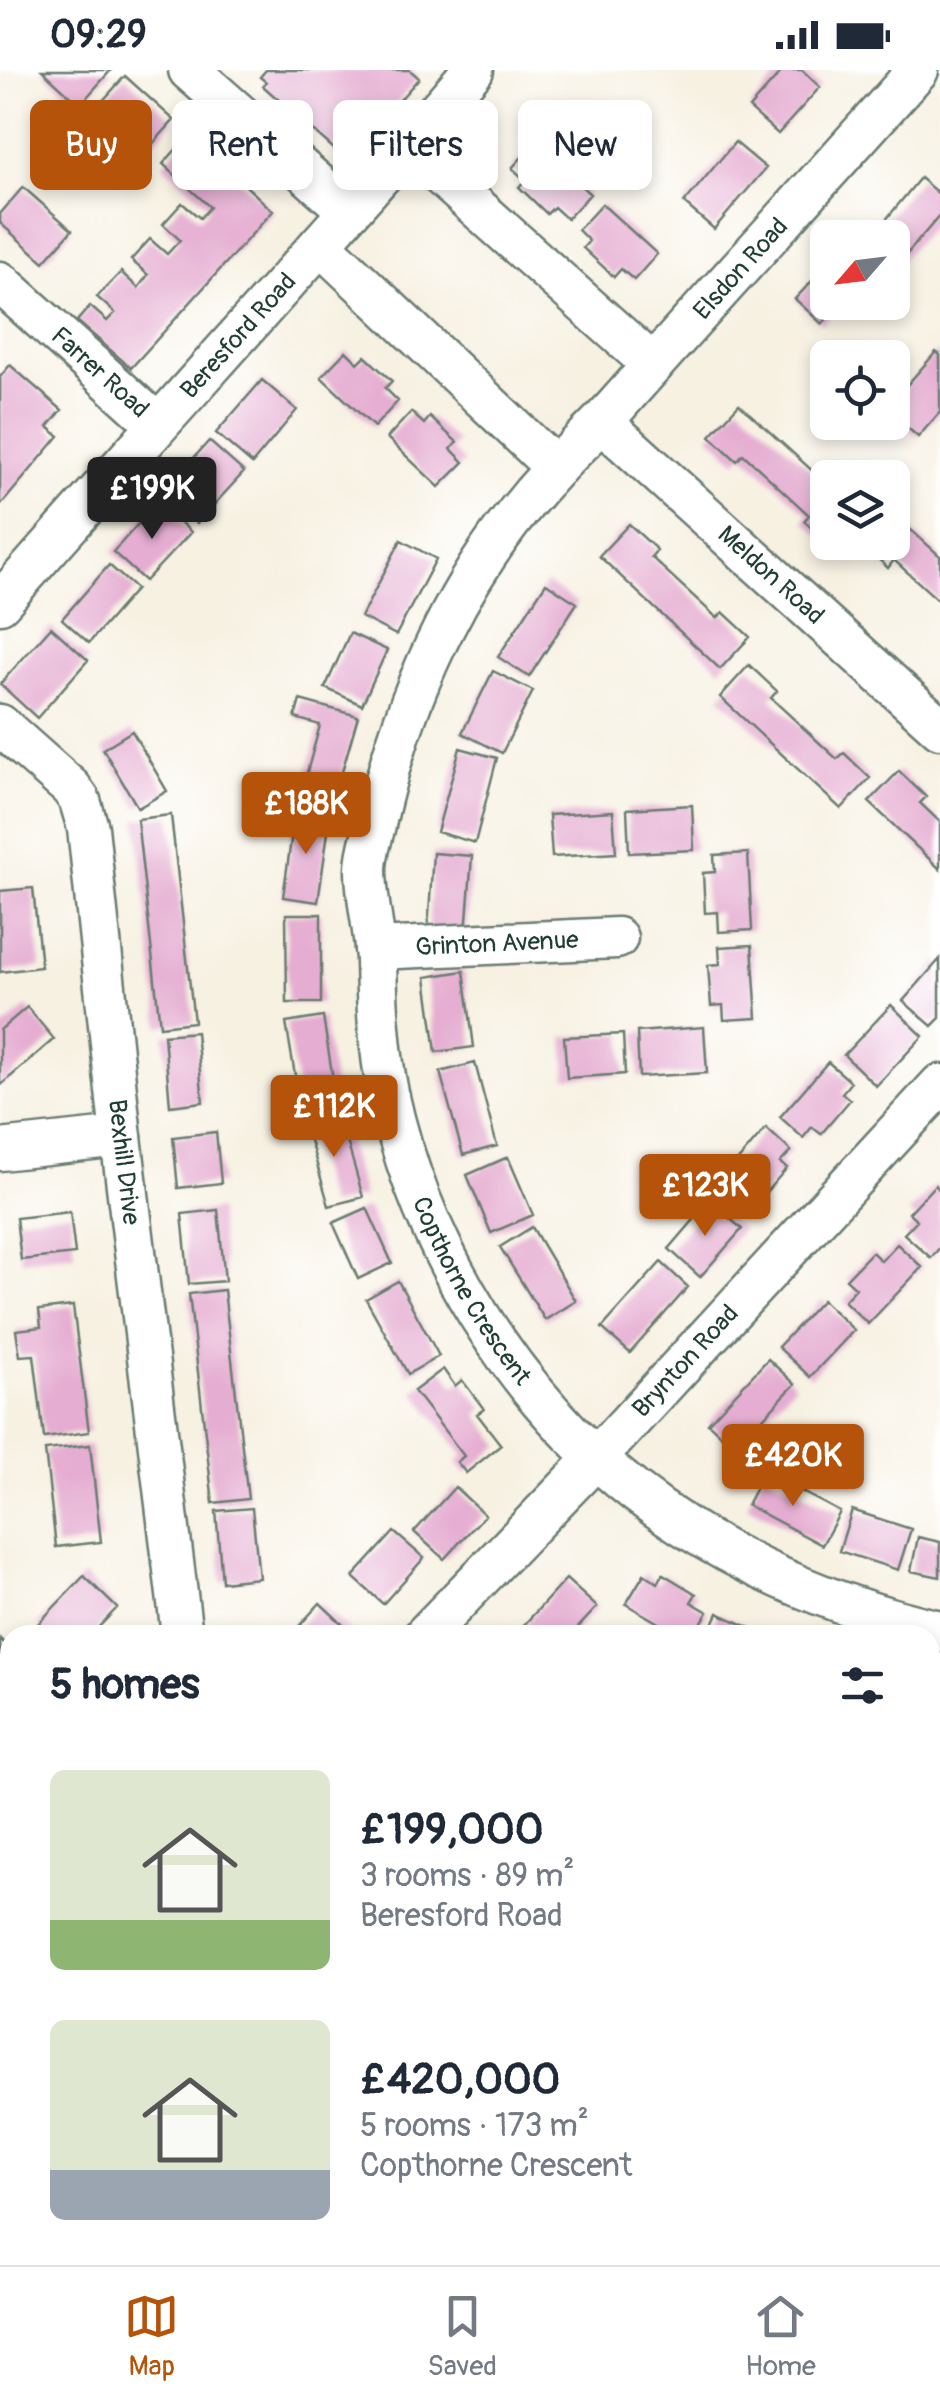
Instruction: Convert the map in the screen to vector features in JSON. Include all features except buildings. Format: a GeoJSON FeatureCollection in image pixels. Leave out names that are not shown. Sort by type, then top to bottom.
{"type":"FeatureCollection","features":[{"type":"Feature","properties":{"kind":"street"},"geometry":{"type":"LineString","coordinates":[[189,70],[349,212]]}},
{"type":"Feature","properties":{"kind":"street","name":"Beresford Road"},"geometry":{"type":"LineString","coordinates":[[447,100],[473,70]]}},
{"type":"Feature","properties":{"kind":"street","name":"Elsdon Road"},"geometry":{"type":"LineString","coordinates":[[602,422],[918,70]]}},
{"type":"Feature","properties":{"kind":"street","name":"Beresford Road"},"geometry":{"type":"LineString","coordinates":[[0,603],[369,190]]}},
{"type":"Feature","properties":{"kind":"street"},"geometry":{"type":"LineString","coordinates":[[457,190],[653,365]]}},
{"type":"Feature","properties":{"kind":"street"},"geometry":{"type":"LineString","coordinates":[[320,244],[556,468]]}},
{"type":"Feature","properties":{"kind":"street","name":"Farrer Road"},"geometry":{"type":"LineString","coordinates":[[0,282],[157,424]]}},
{"type":"Feature","properties":{"kind":"street","name":"Copthorne Crescent"},"geometry":{"type":"LineString","coordinates":[[602,422],[502,529],[445,625],[410,701],[388,769],[366,866],[387,1090],[404,1154],[431,1224],[462,1286],[499,1346],[554,1414],[633,1490],[725,1550],[830,1600],[913,1625]]}},
{"type":"Feature","properties":{"kind":"street","name":"Meldon Road"},"geometry":{"type":"LineString","coordinates":[[602,422],[940,728]]}},
{"type":"Feature","properties":{"kind":"street","name":"Bexhill Drive"},"geometry":{"type":"LineString","coordinates":[[0,725],[71,788],[84,811],[181,1625]]}},
{"type":"Feature","properties":{"kind":"street","name":"Grinton Avenue"},"geometry":{"type":"LineString","coordinates":[[375,949],[617,938]]}},
{"type":"Feature","properties":{"kind":"street","name":"Brynton Road"},"geometry":{"type":"LineString","coordinates":[[435,1625],[598,1457],[940,1085]]}},
{"type":"Feature","properties":{"kind":"street"},"geometry":{"type":"LineString","coordinates":[[0,1150],[122,1137]]}}]}
